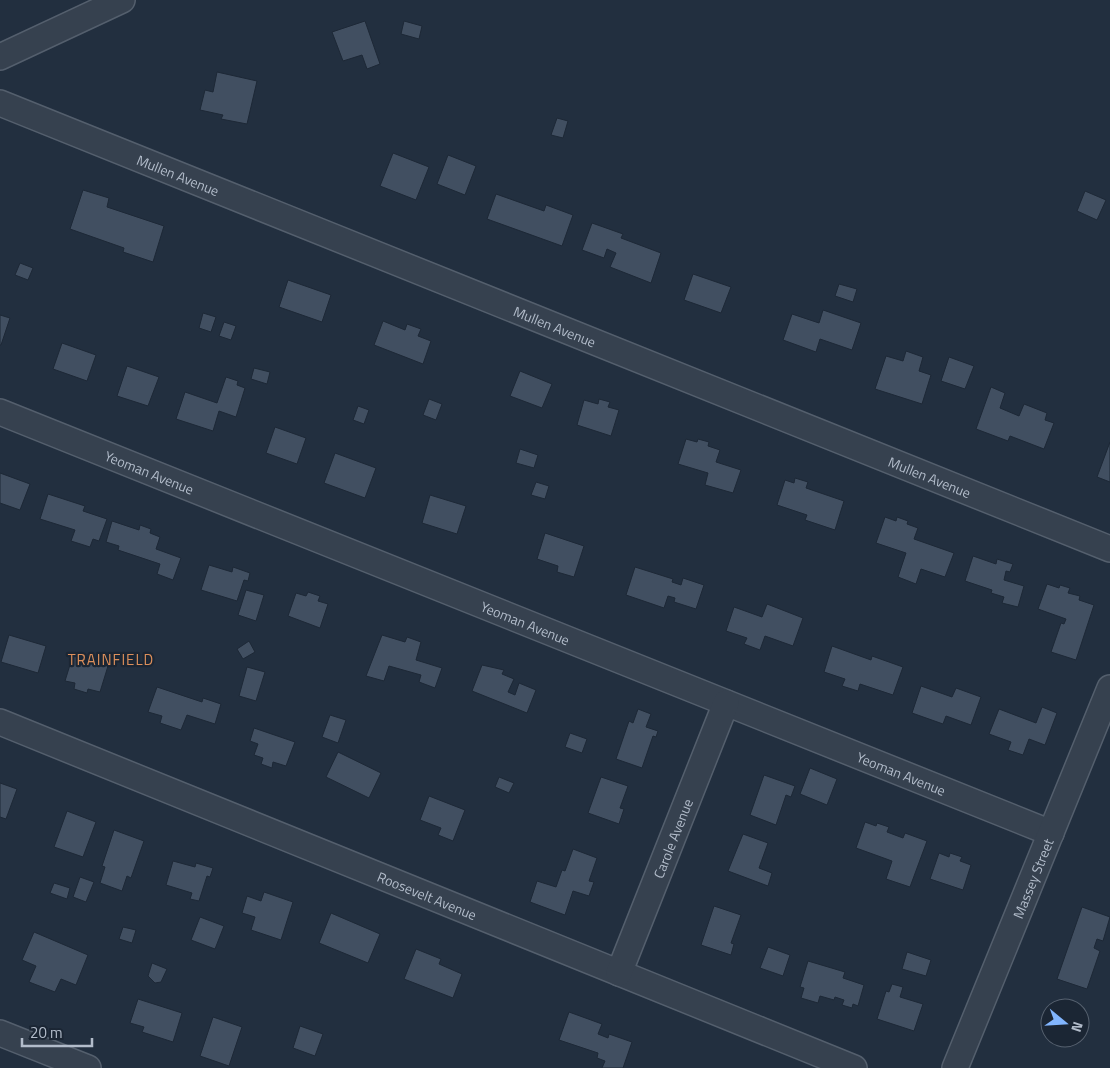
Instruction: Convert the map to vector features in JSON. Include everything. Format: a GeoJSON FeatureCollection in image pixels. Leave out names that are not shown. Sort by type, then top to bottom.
{"type":"FeatureCollection","features":[{"type":"Feature","properties":{"kind":"street"},"geometry":{"type":"LineString","coordinates":[[0,57],[122,0]]}},
{"type":"Feature","properties":{"kind":"street","name":"Mullen Avenue"},"geometry":{"type":"LineString","coordinates":[[0,103],[1110,549]]}},
{"type":"Feature","properties":{"kind":"street","name":"Yeoman Avenue"},"geometry":{"type":"LineString","coordinates":[[0,412],[1051,834]]}},
{"type":"Feature","properties":{"kind":"street","name":"Massey Street"},"geometry":{"type":"LineString","coordinates":[[955,1068],[1110,688]]}},
{"type":"Feature","properties":{"kind":"street","name":"Carole Avenue"},"geometry":{"type":"LineString","coordinates":[[620,973],[726,703]]}},
{"type":"Feature","properties":{"kind":"street","name":"Roosevelt Avenue"},"geometry":{"type":"LineString","coordinates":[[0,722],[854,1068]]}},
{"type":"Feature","properties":{"kind":"street"},"geometry":{"type":"LineString","coordinates":[[0,1033],[88,1068]]}},
{"type":"Feature","properties":{"kind":"building"},"geometry":{"type":"Polygon","coordinates":[[[365,21],[380,64],[367,69],[362,55],[343,61],[332,32],[365,21]]]}},
{"type":"Feature","properties":{"kind":"building"},"geometry":{"type":"Polygon","coordinates":[[[404,21],[422,26],[419,39],[401,34],[404,21]]]}},
{"type":"Feature","properties":{"kind":"building"},"geometry":{"type":"Polygon","coordinates":[[[217,72],[257,81],[247,124],[221,119],[223,115],[200,110],[205,90],[213,92],[217,72]]]}},
{"type":"Feature","properties":{"kind":"building"},"geometry":{"type":"Polygon","coordinates":[[[557,118],[568,121],[563,138],[551,135],[557,118]]]}},
{"type":"Feature","properties":{"kind":"building"},"geometry":{"type":"Polygon","coordinates":[[[393,153],[429,167],[416,200],[380,186],[393,153]]]}},
{"type":"Feature","properties":{"kind":"building"},"geometry":{"type":"Polygon","coordinates":[[[448,155],[476,166],[465,195],[437,184],[448,155]]]}},
{"type":"Feature","properties":{"kind":"building"},"geometry":{"type":"Polygon","coordinates":[[[83,190],[109,198],[107,207],[164,226],[153,262],[123,252],[124,248],[70,229],[83,190]]]}},
{"type":"Feature","properties":{"kind":"building"},"geometry":{"type":"Polygon","coordinates":[[[1085,191],[1106,200],[1097,220],[1077,211],[1085,191]]]}},
{"type":"Feature","properties":{"kind":"building"},"geometry":{"type":"Polygon","coordinates":[[[496,194],[544,211],[546,205],[573,215],[562,246],[487,219],[496,194]]]}},
{"type":"Feature","properties":{"kind":"building"},"geometry":{"type":"Polygon","coordinates":[[[592,223],[623,234],[621,238],[661,253],[651,283],[610,267],[616,253],[607,249],[604,258],[582,250],[592,223]]]}},
{"type":"Feature","properties":{"kind":"building"},"geometry":{"type":"Polygon","coordinates":[[[20,263],[33,268],[28,280],[15,275],[20,263]]]}},
{"type":"Feature","properties":{"kind":"building"},"geometry":{"type":"Polygon","coordinates":[[[693,274],[731,287],[721,313],[684,300],[693,274]]]}},
{"type":"Feature","properties":{"kind":"building"},"geometry":{"type":"Polygon","coordinates":[[[288,280],[331,295],[322,322],[279,307],[288,280]]]}},
{"type":"Feature","properties":{"kind":"building"},"geometry":{"type":"Polygon","coordinates":[[[839,284],[857,289],[853,302],[835,296],[839,284]]]}},
{"type":"Feature","properties":{"kind":"building"},"geometry":{"type":"Polygon","coordinates":[[[823,310],[861,323],[852,350],[820,339],[816,352],[783,340],[792,314],[819,323],[823,310]]]}},
{"type":"Feature","properties":{"kind":"building"},"geometry":{"type":"Polygon","coordinates":[[[203,313],[216,317],[211,332],[199,328],[203,313]]]}},
{"type":"Feature","properties":{"kind":"building"},"geometry":{"type":"Polygon","coordinates":[[[0,315],[10,318],[1,345],[0,345],[0,315]]]}},
{"type":"Feature","properties":{"kind":"building"},"geometry":{"type":"Polygon","coordinates":[[[383,321],[405,330],[407,324],[421,329],[418,336],[431,341],[423,364],[374,345],[383,321]]]}},
{"type":"Feature","properties":{"kind":"building"},"geometry":{"type":"Polygon","coordinates":[[[224,322],[236,326],[231,340],[219,336],[224,322]]]}},
{"type":"Feature","properties":{"kind":"building"},"geometry":{"type":"Polygon","coordinates":[[[62,343],[96,355],[87,381],[53,369],[62,343]]]}},
{"type":"Feature","properties":{"kind":"building"},"geometry":{"type":"Polygon","coordinates":[[[906,351],[923,357],[919,371],[931,375],[922,404],[875,389],[886,356],[903,361],[906,351]]]}},
{"type":"Feature","properties":{"kind":"building"},"geometry":{"type":"Polygon","coordinates":[[[949,357],[974,366],[965,389],[941,381],[949,357]]]}},
{"type":"Feature","properties":{"kind":"building"},"geometry":{"type":"Polygon","coordinates":[[[127,366],[159,377],[148,406],[117,396],[127,366]]]}},
{"type":"Feature","properties":{"kind":"building"},"geometry":{"type":"Polygon","coordinates":[[[254,368],[270,372],[267,384],[251,379],[254,368]]]}},
{"type":"Feature","properties":{"kind":"building"},"geometry":{"type":"Polygon","coordinates":[[[520,371],[552,384],[542,408],[510,396],[520,371]]]}},
{"type":"Feature","properties":{"kind":"building"},"geometry":{"type":"Polygon","coordinates":[[[226,377],[238,381],[237,385],[245,388],[236,417],[219,411],[213,431],[176,419],[185,392],[217,403],[226,377]]]}},
{"type":"Feature","properties":{"kind":"building"},"geometry":{"type":"Polygon","coordinates":[[[991,387],[1005,393],[1000,408],[1019,416],[1024,404],[1047,413],[1045,420],[1054,423],[1044,449],[1010,436],[1008,441],[976,429],[991,387]]]}},
{"type":"Feature","properties":{"kind":"building"},"geometry":{"type":"Polygon","coordinates":[[[429,399],[442,404],[436,420],[423,415],[429,399]]]}},
{"type":"Feature","properties":{"kind":"building"},"geometry":{"type":"Polygon","coordinates":[[[599,399],[610,402],[608,407],[619,410],[611,436],[577,425],[584,400],[598,404],[599,399]]]}},
{"type":"Feature","properties":{"kind":"building"},"geometry":{"type":"Polygon","coordinates":[[[358,406],[369,410],[364,424],[353,420],[358,406]]]}},
{"type":"Feature","properties":{"kind":"building"},"geometry":{"type":"Polygon","coordinates":[[[275,427],[306,438],[297,464],[266,453],[275,427]]]}},
{"type":"Feature","properties":{"kind":"building"},"geometry":{"type":"Polygon","coordinates":[[[686,439],[697,442],[698,439],[709,442],[708,446],[720,450],[716,462],[741,470],[733,493],[705,485],[708,473],[678,464],[686,439]]]}},
{"type":"Feature","properties":{"kind":"building"},"geometry":{"type":"Polygon","coordinates":[[[1110,442],[1110,482],[1097,477],[1110,442]]]}},
{"type":"Feature","properties":{"kind":"building"},"geometry":{"type":"Polygon","coordinates":[[[520,449],[538,455],[534,468],[516,463],[520,449]]]}},
{"type":"Feature","properties":{"kind":"building"},"geometry":{"type":"Polygon","coordinates":[[[335,453],[376,468],[365,498],[324,483],[335,453]]]}},
{"type":"Feature","properties":{"kind":"building"},"geometry":{"type":"Polygon","coordinates":[[[0,473],[30,484],[20,510],[0,503],[0,473]]]}},
{"type":"Feature","properties":{"kind":"building"},"geometry":{"type":"Polygon","coordinates":[[[795,478],[808,482],[806,488],[844,501],[835,530],[805,520],[807,515],[777,505],[785,480],[794,483],[795,478]]]}},
{"type":"Feature","properties":{"kind":"building"},"geometry":{"type":"Polygon","coordinates":[[[536,482],[549,486],[545,499],[531,495],[536,482]]]}},
{"type":"Feature","properties":{"kind":"building"},"geometry":{"type":"Polygon","coordinates":[[[48,494],[85,506],[83,511],[107,519],[99,541],[93,539],[90,547],[71,541],[75,530],[40,519],[48,494]]]}},
{"type":"Feature","properties":{"kind":"building"},"geometry":{"type":"Polygon","coordinates":[[[430,495],[466,506],[457,534],[422,523],[430,495]]]}},
{"type":"Feature","properties":{"kind":"building"},"geometry":{"type":"Polygon","coordinates":[[[885,517],[896,521],[897,517],[908,521],[907,524],[918,528],[914,539],[954,553],[945,577],[921,569],[916,584],[898,577],[906,553],[876,543],[885,517]]]}},
{"type":"Feature","properties":{"kind":"building"},"geometry":{"type":"Polygon","coordinates":[[[112,521],[139,530],[140,525],[151,529],[150,533],[160,537],[156,549],[181,558],[173,580],[157,574],[160,564],[118,550],[119,546],[106,542],[112,521]]]}},
{"type":"Feature","properties":{"kind":"building"},"geometry":{"type":"Polygon","coordinates":[[[545,533],[584,546],[574,577],[557,572],[558,566],[537,559],[545,533]]]}},
{"type":"Feature","properties":{"kind":"building"},"geometry":{"type":"Polygon","coordinates":[[[973,556],[996,564],[997,559],[1013,564],[1010,572],[1006,571],[1004,580],[1024,586],[1018,607],[1002,603],[1004,597],[991,593],[992,590],[965,581],[973,556]]]}},
{"type":"Feature","properties":{"kind":"building"},"geometry":{"type":"Polygon","coordinates":[[[209,565],[232,572],[233,567],[250,573],[248,581],[244,580],[237,601],[201,590],[209,565]]]}},
{"type":"Feature","properties":{"kind":"building"},"geometry":{"type":"Polygon","coordinates":[[[635,567],[673,579],[672,582],[681,585],[683,578],[704,585],[696,609],[674,602],[675,598],[668,596],[664,608],[626,595],[635,567]]]}},
{"type":"Feature","properties":{"kind":"building"},"geometry":{"type":"Polygon","coordinates":[[[1047,584],[1059,588],[1060,585],[1070,588],[1068,593],[1080,596],[1079,600],[1094,605],[1076,660],[1051,652],[1061,623],[1064,624],[1066,619],[1038,609],[1047,584]]]}},
{"type":"Feature","properties":{"kind":"building"},"geometry":{"type":"Polygon","coordinates":[[[246,590],[264,595],[256,621],[238,615],[246,590]]]}},
{"type":"Feature","properties":{"kind":"building"},"geometry":{"type":"Polygon","coordinates":[[[308,592],[320,596],[318,601],[328,604],[320,628],[288,616],[296,593],[306,596],[308,592]]]}},
{"type":"Feature","properties":{"kind":"building"},"geometry":{"type":"Polygon","coordinates":[[[767,604],[803,618],[793,646],[765,636],[760,650],[744,644],[747,638],[726,631],[734,607],[762,617],[767,604]]]}},
{"type":"Feature","properties":{"kind":"building"},"geometry":{"type":"Polygon","coordinates":[[[9,635],[46,646],[38,673],[1,662],[9,635]]]}},
{"type":"Feature","properties":{"kind":"building"},"geometry":{"type":"Polygon","coordinates":[[[382,635],[405,642],[407,637],[421,642],[416,660],[442,668],[435,688],[419,682],[421,675],[389,666],[384,681],[366,676],[382,635]]]}},
{"type":"Feature","properties":{"kind":"building"},"geometry":{"type":"Polygon","coordinates":[[[249,641],[255,652],[243,659],[237,649],[249,641]]]}},
{"type":"Feature","properties":{"kind":"building"},"geometry":{"type":"Polygon","coordinates":[[[832,646],[871,660],[872,656],[903,667],[893,695],[860,684],[858,691],[842,686],[845,679],[824,672],[832,646]]]}},
{"type":"Feature","properties":{"kind":"building"},"geometry":{"type":"Polygon","coordinates":[[[73,655],[108,666],[100,692],[88,689],[87,693],[74,689],[75,683],[65,681],[73,655]]]}},
{"type":"Feature","properties":{"kind":"building"},"geometry":{"type":"Polygon","coordinates":[[[482,665],[504,670],[502,674],[514,679],[508,692],[515,695],[519,683],[536,690],[527,713],[472,691],[482,665]]]}},
{"type":"Feature","properties":{"kind":"building"},"geometry":{"type":"Polygon","coordinates":[[[247,667],[265,672],[256,701],[239,696],[247,667]]]}},
{"type":"Feature","properties":{"kind":"building"},"geometry":{"type":"Polygon","coordinates":[[[921,686],[952,697],[956,688],[981,697],[971,725],[946,716],[943,724],[912,713],[921,686]]]}},
{"type":"Feature","properties":{"kind":"building"},"geometry":{"type":"Polygon","coordinates":[[[157,687],[202,702],[203,698],[221,704],[215,724],[187,715],[181,730],[160,723],[162,716],[148,712],[157,687]]]}},
{"type":"Feature","properties":{"kind":"building"},"geometry":{"type":"Polygon","coordinates":[[[1042,707],[1057,713],[1045,745],[1029,739],[1023,755],[1008,750],[1011,742],[989,734],[999,709],[1036,723],[1042,707]]]}},
{"type":"Feature","properties":{"kind":"building"},"geometry":{"type":"Polygon","coordinates":[[[638,709],[651,714],[646,727],[658,731],[656,737],[653,736],[642,768],[616,759],[629,721],[633,723],[638,709]]]}},
{"type":"Feature","properties":{"kind":"building"},"geometry":{"type":"Polygon","coordinates":[[[330,715],[346,720],[338,743],[322,737],[330,715]]]}},
{"type":"Feature","properties":{"kind":"building"},"geometry":{"type":"Polygon","coordinates":[[[254,728],[295,742],[286,766],[273,762],[272,768],[261,764],[263,758],[254,755],[258,744],[250,741],[254,728]]]}},
{"type":"Feature","properties":{"kind":"building"},"geometry":{"type":"Polygon","coordinates":[[[570,733],[587,739],[582,753],[565,747],[570,733]]]}},
{"type":"Feature","properties":{"kind":"building"},"geometry":{"type":"Polygon","coordinates":[[[338,752],[381,773],[369,798],[326,777],[338,752]]]}},
{"type":"Feature","properties":{"kind":"building"},"geometry":{"type":"Polygon","coordinates":[[[810,768],[837,779],[827,805],[800,794],[810,768]]]}},
{"type":"Feature","properties":{"kind":"building"},"geometry":{"type":"Polygon","coordinates":[[[764,775],[795,786],[791,797],[786,795],[776,825],[750,815],[764,775]]]}},
{"type":"Feature","properties":{"kind":"building"},"geometry":{"type":"Polygon","coordinates":[[[499,777],[514,783],[509,793],[495,787],[499,777]]]}},
{"type":"Feature","properties":{"kind":"building"},"geometry":{"type":"Polygon","coordinates":[[[601,777],[628,786],[620,808],[624,809],[619,824],[588,813],[601,777]]]}},
{"type":"Feature","properties":{"kind":"building"},"geometry":{"type":"Polygon","coordinates":[[[0,783],[17,789],[6,819],[0,817],[0,783]]]}},
{"type":"Feature","properties":{"kind":"building"},"geometry":{"type":"Polygon","coordinates":[[[429,796],[465,810],[453,841],[438,835],[441,828],[420,820],[429,796]]]}},
{"type":"Feature","properties":{"kind":"building"},"geometry":{"type":"Polygon","coordinates":[[[67,811],[96,822],[83,857],[54,847],[67,811]]]}},
{"type":"Feature","properties":{"kind":"building"},"geometry":{"type":"Polygon","coordinates":[[[865,822],[876,826],[877,823],[889,827],[887,832],[903,838],[905,833],[927,841],[910,887],[886,879],[892,861],[856,848],[865,822]]]}},
{"type":"Feature","properties":{"kind":"building"},"geometry":{"type":"Polygon","coordinates":[[[114,830],[144,841],[131,878],[127,876],[122,891],[100,883],[105,867],[102,866],[114,830]]]}},
{"type":"Feature","properties":{"kind":"building"},"geometry":{"type":"Polygon","coordinates":[[[743,834],[768,843],[759,868],[772,873],[768,886],[728,871],[743,834]]]}},
{"type":"Feature","properties":{"kind":"building"},"geometry":{"type":"Polygon","coordinates":[[[573,849],[597,858],[589,881],[594,882],[589,896],[573,891],[565,915],[530,902],[537,881],[556,887],[562,870],[565,871],[573,849]]]}},
{"type":"Feature","properties":{"kind":"building"},"geometry":{"type":"Polygon","coordinates":[[[939,853],[949,857],[950,853],[962,857],[960,861],[971,865],[963,890],[930,879],[939,853]]]}},
{"type":"Feature","properties":{"kind":"building"},"geometry":{"type":"Polygon","coordinates":[[[173,861],[195,867],[196,863],[213,868],[210,877],[207,876],[199,901],[190,899],[192,893],[166,885],[173,861]]]}},
{"type":"Feature","properties":{"kind":"building"},"geometry":{"type":"Polygon","coordinates":[[[80,877],[94,882],[86,902],[73,897],[80,877]]]}},
{"type":"Feature","properties":{"kind":"building"},"geometry":{"type":"Polygon","coordinates":[[[54,883],[70,888],[67,899],[50,893],[54,883]]]}},
{"type":"Feature","properties":{"kind":"building"},"geometry":{"type":"Polygon","coordinates":[[[264,892],[293,902],[281,940],[251,930],[255,917],[242,913],[247,896],[261,901],[264,892]]]}},
{"type":"Feature","properties":{"kind":"building"},"geometry":{"type":"Polygon","coordinates":[[[714,906],[741,915],[731,943],[734,944],[731,955],[701,945],[714,906]]]}},
{"type":"Feature","properties":{"kind":"building"},"geometry":{"type":"Polygon","coordinates":[[[1082,907],[1110,917],[1103,941],[1097,939],[1094,948],[1100,951],[1087,989],[1057,979],[1082,907]]]}},
{"type":"Feature","properties":{"kind":"building"},"geometry":{"type":"Polygon","coordinates":[[[331,913],[380,934],[368,963],[319,943],[331,913]]]}},
{"type":"Feature","properties":{"kind":"building"},"geometry":{"type":"Polygon","coordinates":[[[200,917],[224,926],[215,949],[191,940],[200,917]]]}},
{"type":"Feature","properties":{"kind":"building"},"geometry":{"type":"Polygon","coordinates":[[[123,927],[136,930],[132,943],[119,939],[123,927]]]}},
{"type":"Feature","properties":{"kind":"building"},"geometry":{"type":"Polygon","coordinates":[[[34,932],[88,955],[76,985],[61,979],[55,992],[29,982],[36,966],[22,960],[34,932]]]}},
{"type":"Feature","properties":{"kind":"building"},"geometry":{"type":"Polygon","coordinates":[[[768,947],[790,955],[783,976],[760,968],[768,947]]]}},
{"type":"Feature","properties":{"kind":"building"},"geometry":{"type":"Polygon","coordinates":[[[416,949],[441,959],[439,964],[462,974],[453,998],[404,979],[416,949]]]}},
{"type":"Feature","properties":{"kind":"building"},"geometry":{"type":"Polygon","coordinates":[[[907,952],[931,960],[926,976],[902,969],[907,952]]]}},
{"type":"Feature","properties":{"kind":"building"},"geometry":{"type":"Polygon","coordinates":[[[808,961],[845,972],[843,978],[864,985],[858,1006],[853,1004],[852,1008],[842,1005],[844,1000],[835,997],[834,1000],[820,996],[818,1003],[801,998],[804,988],[800,987],[808,961]]]}},
{"type":"Feature","properties":{"kind":"building"},"geometry":{"type":"Polygon","coordinates":[[[152,963],[167,969],[161,982],[155,983],[148,976],[152,963]]]}},
{"type":"Feature","properties":{"kind":"building"},"geometry":{"type":"Polygon","coordinates":[[[892,984],[903,987],[900,997],[923,1004],[914,1031],[877,1019],[886,991],[889,992],[892,984]]]}},
{"type":"Feature","properties":{"kind":"building"},"geometry":{"type":"Polygon","coordinates":[[[138,999],[182,1013],[173,1042],[142,1032],[144,1027],[130,1023],[138,999]]]}},
{"type":"Feature","properties":{"kind":"building"},"geometry":{"type":"Polygon","coordinates":[[[569,1012],[602,1024],[598,1034],[608,1038],[609,1034],[632,1042],[623,1068],[602,1068],[605,1061],[597,1058],[598,1053],[559,1040],[569,1012]]]}},
{"type":"Feature","properties":{"kind":"building"},"geometry":{"type":"Polygon","coordinates":[[[213,1017],[242,1027],[229,1066],[200,1056],[213,1017]]]}},
{"type":"Feature","properties":{"kind":"building"},"geometry":{"type":"Polygon","coordinates":[[[300,1026],[323,1034],[315,1056],[293,1048],[300,1026]]]}},
{"type":"Feature","properties":{"kind":"district","name":"TRAINFIELD"},"geometry":{"type":"Point","coordinates":[111,659]}}]}
